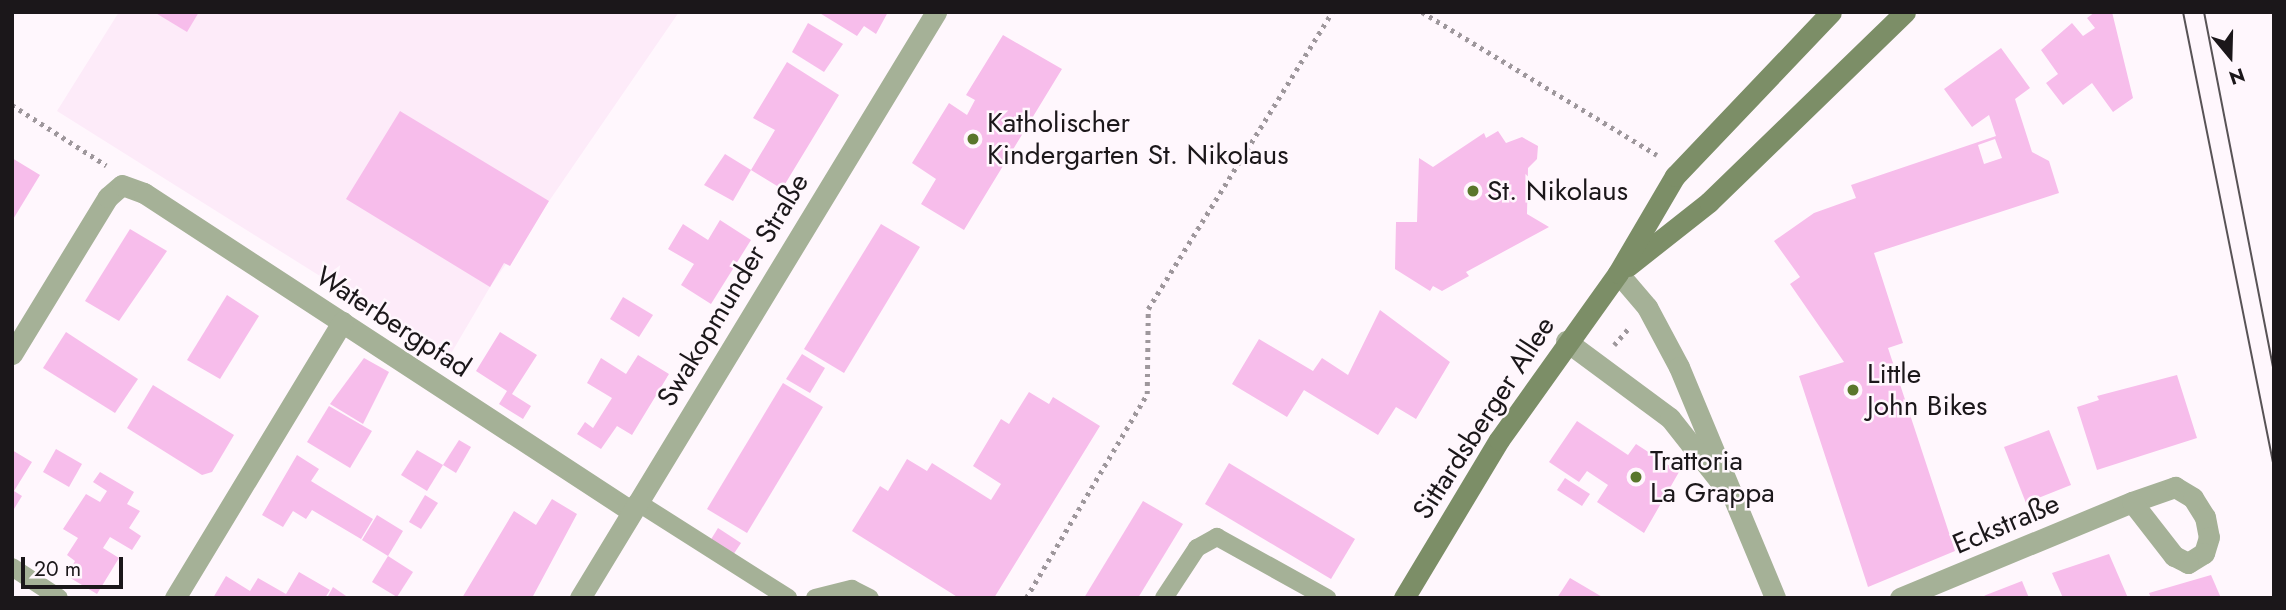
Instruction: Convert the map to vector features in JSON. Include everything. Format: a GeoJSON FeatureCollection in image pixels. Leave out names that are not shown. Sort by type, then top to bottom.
{"type":"FeatureCollection","features":[{"type":"Feature","properties":{"kind":"main road","name":"Sittardsberger Allee"},"geometry":{"type":"LineString","coordinates":[[1404,598],[1566,341],[1618,273],[1675,176],[1831,12]]}},
{"type":"Feature","properties":{"kind":"main road","name":"Sittardsberger Allee"},"geometry":{"type":"LineString","coordinates":[[1618,273],[1709,202],[1905,12]]}},
{"type":"Feature","properties":{"kind":"street","name":"Swakopmunder Straße"},"geometry":{"type":"LineString","coordinates":[[580,598],[936,12]]}},
{"type":"Feature","properties":{"kind":"street","name":"Waterbergpfad"},"geometry":{"type":"LineString","coordinates":[[122,185],[144,192],[342,322],[634,506]]}},
{"type":"Feature","properties":{"kind":"street"},"geometry":{"type":"LineString","coordinates":[[12,354],[108,197],[122,185]]}},
{"type":"Feature","properties":{"kind":"street"},"geometry":{"type":"LineString","coordinates":[[1618,273],[1647,307],[1696,403],[1775,598]]}},
{"type":"Feature","properties":{"kind":"street"},"geometry":{"type":"LineString","coordinates":[[175,598],[342,322]]}},
{"type":"Feature","properties":{"kind":"street"},"geometry":{"type":"LineString","coordinates":[[1566,341],[1670,418],[1737,503]]}},
{"type":"Feature","properties":{"kind":"street","name":"Eckstraße"},"geometry":{"type":"LineString","coordinates":[[1900,598],[2132,502]]}},
{"type":"Feature","properties":{"kind":"lane"},"geometry":{"type":"LineString","coordinates":[[634,506],[788,598]]}},
{"type":"Feature","properties":{"kind":"lane"},"geometry":{"type":"LineString","coordinates":[[1164,598],[1197,548],[1217,537],[1327,598]]}},
{"type":"Feature","properties":{"kind":"lane"},"geometry":{"type":"LineString","coordinates":[[12,567],[59,598]]}},
{"type":"Feature","properties":{"kind":"lane"},"geometry":{"type":"LineString","coordinates":[[815,598],[852,589],[870,598]]}},
{"type":"Feature","properties":{"kind":"path"},"geometry":{"type":"LineString","coordinates":[[1026,598],[1147,394],[1148,309],[1332,12]]}},
{"type":"Feature","properties":{"kind":"path"},"geometry":{"type":"LineString","coordinates":[[1423,12],[1657,154],[1652,161],[1675,176]]}},
{"type":"Feature","properties":{"kind":"path"},"geometry":{"type":"LineString","coordinates":[[12,105],[104,164],[122,185]]}},
{"type":"Feature","properties":{"kind":"path"},"geometry":{"type":"LineString","coordinates":[[1597,364],[1647,307]]}},
{"type":"Feature","properties":{"kind":"shaded area"},"geometry":{"type":"Polygon","coordinates":[[[119,12],[679,12],[490,287],[449,357],[57,111],[119,12]]]}},
{"type":"Feature","properties":{"kind":"building"},"geometry":{"type":"Polygon","coordinates":[[[154,12],[199,12],[187,32],[154,12]]]}},
{"type":"Feature","properties":{"kind":"building"},"geometry":{"type":"Polygon","coordinates":[[[818,12],[888,12],[876,34],[864,26],[857,36],[818,12]]]}},
{"type":"Feature","properties":{"kind":"building"},"geometry":{"type":"Polygon","coordinates":[[[2095,12],[2112,12],[2133,98],[2113,112],[2092,83],[2063,105],[2046,83],[2058,74],[2041,50],[2072,23],[2083,36],[2095,28],[2087,18],[2095,12]]]}},
{"type":"Feature","properties":{"kind":"building"},"geometry":{"type":"Polygon","coordinates":[[[808,23],[843,44],[824,72],[792,52],[808,23]]]}},
{"type":"Feature","properties":{"kind":"building","name":"Katholischer Kindergarten St. Nikolaus"},"geometry":{"type":"Polygon","coordinates":[[[1003,35],[1062,69],[964,230],[921,204],[936,179],[912,163],[949,103],[967,115],[975,100],[966,95],[1003,35]]]}},
{"type":"Feature","properties":{"kind":"building","name":"Little John Bikes"},"geometry":{"type":"Polygon","coordinates":[[[2001,48],[2030,88],[2015,99],[2032,152],[2049,161],[2059,193],[1874,253],[1903,343],[1888,348],[1955,551],[1868,587],[1799,376],[1844,362],[1790,284],[1800,277],[1774,241],[1814,213],[1856,198],[1851,185],[1996,136],[1989,115],[1972,127],[1944,89],[2001,48]],[[1995,139],[1978,145],[1984,164],[2002,158],[1995,139]]]}},
{"type":"Feature","properties":{"kind":"building"},"geometry":{"type":"Polygon","coordinates":[[[787,62],[839,95],[782,189],[751,170],[775,130],[753,118],[787,62]]]}},
{"type":"Feature","properties":{"kind":"building"},"geometry":{"type":"Polygon","coordinates":[[[400,111],[549,201],[510,266],[504,263],[490,287],[346,199],[400,111]]]}},
{"type":"Feature","properties":{"kind":"building","name":"St. Nikolaus"},"geometry":{"type":"Polygon","coordinates":[[[1498,131],[1506,143],[1522,137],[1538,146],[1537,159],[1528,168],[1527,214],[1549,227],[1466,272],[1469,276],[1442,291],[1433,286],[1430,291],[1395,269],[1396,222],[1417,222],[1419,158],[1433,167],[1484,133],[1486,138],[1498,131]]]}},
{"type":"Feature","properties":{"kind":"building"},"geometry":{"type":"Polygon","coordinates":[[[725,154],[751,170],[733,201],[704,185],[725,154]]]}},
{"type":"Feature","properties":{"kind":"building"},"geometry":{"type":"Polygon","coordinates":[[[12,158],[40,175],[12,221],[12,158]]]}},
{"type":"Feature","properties":{"kind":"building"},"geometry":{"type":"Polygon","coordinates":[[[720,220],[751,240],[711,304],[681,285],[694,264],[668,249],[683,224],[708,240],[720,220]]]}},
{"type":"Feature","properties":{"kind":"building"},"geometry":{"type":"Polygon","coordinates":[[[881,224],[920,247],[844,373],[804,349],[881,224]]]}},
{"type":"Feature","properties":{"kind":"building"},"geometry":{"type":"Polygon","coordinates":[[[130,229],[167,251],[119,321],[85,301],[130,229]]]}},
{"type":"Feature","properties":{"kind":"building"},"geometry":{"type":"Polygon","coordinates":[[[227,295],[259,316],[220,379],[187,360],[227,295]]]}},
{"type":"Feature","properties":{"kind":"building"},"geometry":{"type":"Polygon","coordinates":[[[623,297],[653,315],[639,337],[610,319],[623,297]]]}},
{"type":"Feature","properties":{"kind":"building"},"geometry":{"type":"Polygon","coordinates":[[[1380,310],[1450,362],[1416,419],[1396,407],[1378,435],[1304,390],[1287,417],[1232,384],[1259,339],[1313,371],[1322,358],[1348,375],[1380,310]]]}},
{"type":"Feature","properties":{"kind":"building"},"geometry":{"type":"Polygon","coordinates":[[[66,332],[138,379],[115,413],[43,368],[66,332]]]}},
{"type":"Feature","properties":{"kind":"building"},"geometry":{"type":"Polygon","coordinates":[[[500,332],[537,355],[512,394],[531,406],[523,419],[499,404],[507,391],[476,371],[500,332]]]}},
{"type":"Feature","properties":{"kind":"building"},"geometry":{"type":"Polygon","coordinates":[[[802,354],[825,368],[810,393],[786,379],[802,354]]]}},
{"type":"Feature","properties":{"kind":"building"},"geometry":{"type":"Polygon","coordinates":[[[638,355],[669,374],[632,435],[617,426],[601,449],[577,434],[585,422],[593,428],[612,398],[587,383],[601,358],[626,374],[638,355]]]}},
{"type":"Feature","properties":{"kind":"building"},"geometry":{"type":"Polygon","coordinates":[[[364,358],[389,372],[363,424],[330,404],[364,358]]]}},
{"type":"Feature","properties":{"kind":"building"},"geometry":{"type":"Polygon","coordinates":[[[2177,375],[2197,438],[2097,470],[2077,407],[2099,400],[2097,396],[2177,375]]]}},
{"type":"Feature","properties":{"kind":"building"},"geometry":{"type":"Polygon","coordinates":[[[783,383],[823,407],[747,533],[707,509],[783,383]]]}},
{"type":"Feature","properties":{"kind":"building"},"geometry":{"type":"Polygon","coordinates":[[[153,385],[234,435],[212,472],[202,475],[127,428],[153,385]]]}},
{"type":"Feature","properties":{"kind":"building"},"geometry":{"type":"Polygon","coordinates":[[[1029,392],[1049,404],[1053,397],[1100,426],[994,598],[959,598],[852,531],[880,486],[888,491],[907,459],[927,471],[932,463],[991,500],[1001,484],[973,466],[1001,419],[1009,424],[1029,392]]]}},
{"type":"Feature","properties":{"kind":"building"},"geometry":{"type":"Polygon","coordinates":[[[329,406],[372,431],[350,468],[307,442],[329,406]]]}},
{"type":"Feature","properties":{"kind":"building","name":"Trattoria La Grappa"},"geometry":{"type":"Polygon","coordinates":[[[1577,421],[1628,455],[1636,444],[1679,472],[1644,533],[1597,502],[1608,485],[1587,471],[1579,482],[1549,462],[1577,421]]]}},
{"type":"Feature","properties":{"kind":"building"},"geometry":{"type":"Polygon","coordinates":[[[2049,430],[2071,485],[2026,503],[2004,447],[2049,430]]]}},
{"type":"Feature","properties":{"kind":"building"},"geometry":{"type":"Polygon","coordinates":[[[459,440],[471,447],[456,473],[443,465],[459,440]]]}},
{"type":"Feature","properties":{"kind":"building"},"geometry":{"type":"Polygon","coordinates":[[[56,449],[82,464],[69,487],[43,472],[56,449]]]}},
{"type":"Feature","properties":{"kind":"building"},"geometry":{"type":"Polygon","coordinates":[[[12,450],[32,462],[14,491],[22,496],[14,509],[12,450]]]}},
{"type":"Feature","properties":{"kind":"building"},"geometry":{"type":"Polygon","coordinates":[[[417,450],[443,465],[427,491],[401,475],[417,450]]]}},
{"type":"Feature","properties":{"kind":"building"},"geometry":{"type":"Polygon","coordinates":[[[297,455],[319,469],[311,481],[373,519],[361,539],[312,510],[306,519],[293,511],[283,527],[262,515],[297,455]]]}},
{"type":"Feature","properties":{"kind":"building"},"geometry":{"type":"Polygon","coordinates":[[[1229,463],[1355,539],[1331,579],[1205,504],[1229,463]]]}},
{"type":"Feature","properties":{"kind":"building"},"geometry":{"type":"Polygon","coordinates":[[[100,472],[134,492],[127,504],[140,511],[129,528],[141,536],[132,550],[110,537],[103,548],[119,558],[97,594],[67,576],[75,561],[67,555],[78,538],[63,529],[86,494],[100,502],[107,491],[93,482],[100,472]]]}},
{"type":"Feature","properties":{"kind":"building"},"geometry":{"type":"Polygon","coordinates":[[[1565,478],[1590,494],[1582,506],[1557,490],[1565,478]]]}},
{"type":"Feature","properties":{"kind":"building"},"geometry":{"type":"Polygon","coordinates":[[[425,495],[438,503],[421,529],[409,522],[425,495]]]}},
{"type":"Feature","properties":{"kind":"building"},"geometry":{"type":"Polygon","coordinates":[[[552,499],[577,514],[532,598],[462,598],[514,511],[536,525],[552,499]]]}},
{"type":"Feature","properties":{"kind":"building"},"geometry":{"type":"Polygon","coordinates":[[[1143,501],[1183,524],[1138,598],[1084,598],[1143,501]]]}},
{"type":"Feature","properties":{"kind":"building"},"geometry":{"type":"Polygon","coordinates":[[[377,515],[403,531],[388,556],[362,540],[377,515]]]}},
{"type":"Feature","properties":{"kind":"building"},"geometry":{"type":"Polygon","coordinates":[[[718,528],[741,543],[733,555],[710,541],[718,528]]]}},
{"type":"Feature","properties":{"kind":"building"},"geometry":{"type":"Polygon","coordinates":[[[2109,554],[2128,598],[2063,598],[2052,573],[2109,554]]]}},
{"type":"Feature","properties":{"kind":"building"},"geometry":{"type":"Polygon","coordinates":[[[388,556],[413,572],[397,597],[372,582],[388,556]]]}},
{"type":"Feature","properties":{"kind":"building"},"geometry":{"type":"Polygon","coordinates":[[[299,572],[330,590],[325,598],[213,598],[226,576],[250,591],[258,578],[286,594],[299,572]]]}},
{"type":"Feature","properties":{"kind":"building"},"geometry":{"type":"Polygon","coordinates":[[[2211,575],[2221,598],[2151,598],[2149,593],[2211,575]]]}},
{"type":"Feature","properties":{"kind":"building"},"geometry":{"type":"Polygon","coordinates":[[[1570,578],[1604,598],[1557,598],[1570,578]]]}},
{"type":"Feature","properties":{"kind":"building"},"geometry":{"type":"Polygon","coordinates":[[[2022,581],[2029,598],[1980,598],[1986,595],[2022,581]]]}},
{"type":"Feature","properties":{"kind":"building"},"geometry":{"type":"Polygon","coordinates":[[[333,587],[349,598],[327,598],[333,587]]]}},
{"type":"Feature","properties":{"kind":"tram line"},"geometry":{"type":"LineString","coordinates":[[2183,12],[2274,467]]}},
{"type":"Feature","properties":{"kind":"tram line"},"geometry":{"type":"LineString","coordinates":[[2204,12],[2274,373]]}},
{"type":"Feature","properties":{"kind":"place","name":"Katholischer Kindergarten St. Nikolaus"},"geometry":{"type":"Point","coordinates":[973,139]}},
{"type":"Feature","properties":{"kind":"place","name":"St. Nikolaus"},"geometry":{"type":"Point","coordinates":[1473,191]}},
{"type":"Feature","properties":{"kind":"place","name":"Little John Bikes"},"geometry":{"type":"Point","coordinates":[1853,390]}},
{"type":"Feature","properties":{"kind":"place","name":"Trattoria La Grappa"},"geometry":{"type":"Point","coordinates":[1636,477]}}]}
